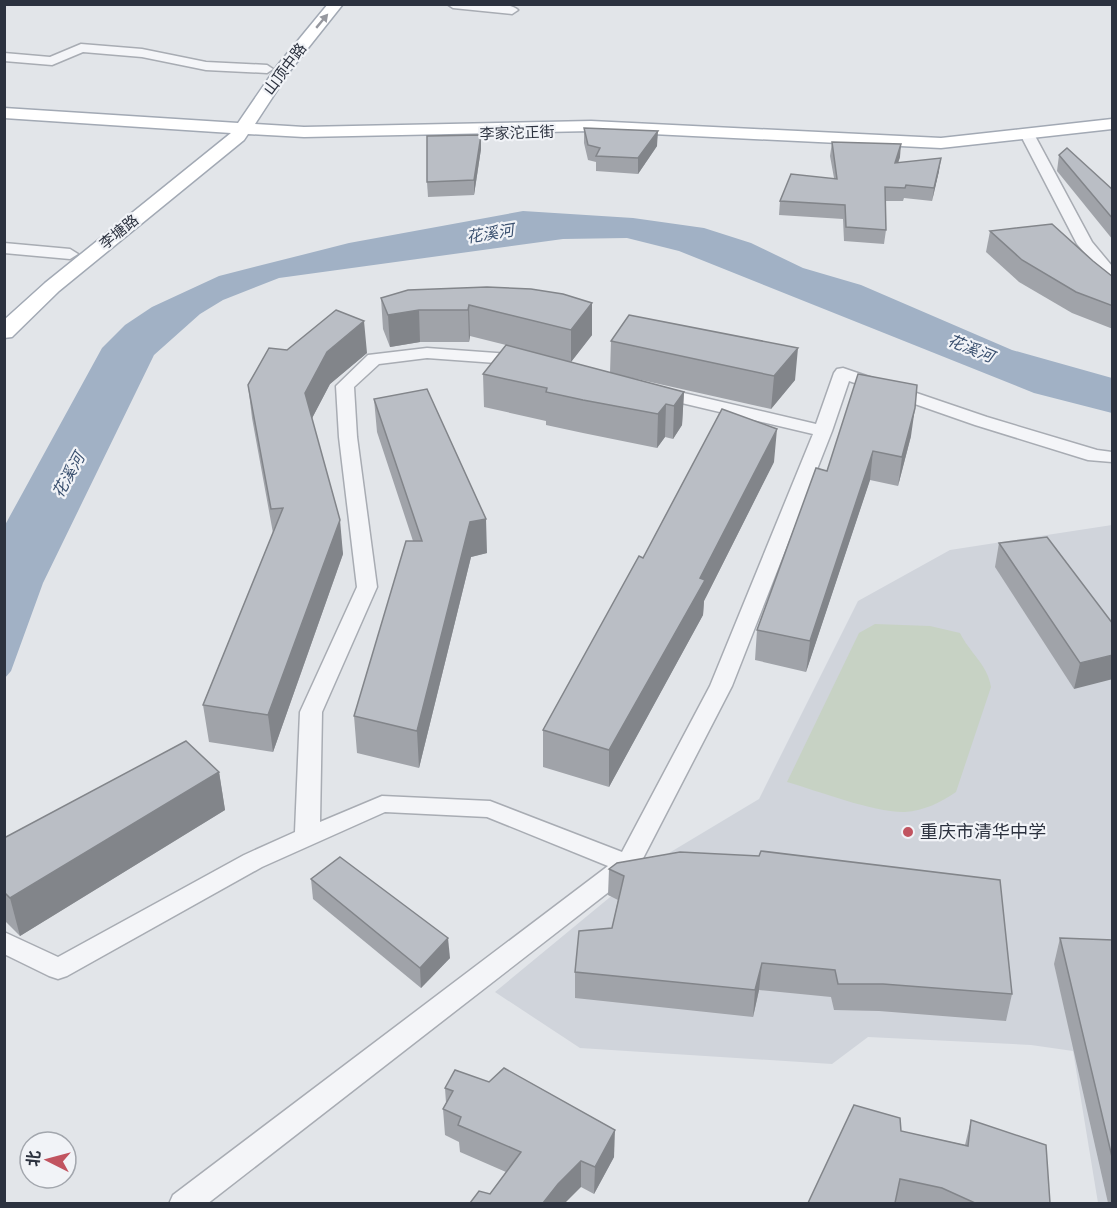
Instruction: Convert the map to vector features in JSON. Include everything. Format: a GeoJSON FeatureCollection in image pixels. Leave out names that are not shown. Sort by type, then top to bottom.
{"type":"FeatureCollection","features":[{"type":"Feature","properties":{"kind":"main road","name":"山顶中路"},"geometry":{"type":"LineString","coordinates":[[232,132],[267,69],[318,4]]}},
{"type":"Feature","properties":{"kind":"main road","name":"山顶中路"},"geometry":{"type":"LineString","coordinates":[[232,132],[336,4]]}},
{"type":"Feature","properties":{"kind":"main road","name":"李家沱正街"},"geometry":{"type":"LineString","coordinates":[[4,113],[331,140],[595,131],[944,148],[1029,137]]}},
{"type":"Feature","properties":{"kind":"main road","name":"李家沱正街"},"geometry":{"type":"LineString","coordinates":[[4,119],[232,132]]}},
{"type":"Feature","properties":{"kind":"main road"},"geometry":{"type":"LineString","coordinates":[[1029,137],[1113,124]]}},
{"type":"Feature","properties":{"kind":"main road"},"geometry":{"type":"LineString","coordinates":[[1029,137],[1113,131]]}},
{"type":"Feature","properties":{"kind":"main road","name":"李塘路"},"geometry":{"type":"LineString","coordinates":[[4,310],[70,255],[232,132]]}},
{"type":"Feature","properties":{"kind":"main road","name":"李塘路"},"geometry":{"type":"LineString","coordinates":[[4,332],[52,286],[232,132]]}},
{"type":"Feature","properties":{"kind":"street"},"geometry":{"type":"LineString","coordinates":[[453,4],[512,10]]}},
{"type":"Feature","properties":{"kind":"street"},"geometry":{"type":"LineString","coordinates":[[4,57],[52,61],[81,48],[142,53],[206,66],[267,69]]}},
{"type":"Feature","properties":{"kind":"street"},"geometry":{"type":"LineString","coordinates":[[1029,137],[1085,244],[1113,275]]}},
{"type":"Feature","properties":{"kind":"street"},"geometry":{"type":"LineString","coordinates":[[4,248],[70,255]]}},
{"type":"Feature","properties":{"kind":"street"},"geometry":{"type":"LineString","coordinates":[[307,837],[311,712],[367,587],[348,437],[345,386],[374,359],[427,353],[515,358],[538,363]]}},
{"type":"Feature","properties":{"kind":"street"},"geometry":{"type":"LineString","coordinates":[[184,1203],[628,864],[720,686],[823,431],[843,373],[981,421],[1095,456],[1113,457]]}},
{"type":"Feature","properties":{"kind":"street"},"geometry":{"type":"LineString","coordinates":[[641,388],[823,431]]}},
{"type":"Feature","properties":{"kind":"street"},"geometry":{"type":"LineString","coordinates":[[4,942],[58,969],[253,861],[382,804],[490,809],[628,864]]}},
{"type":"Feature","properties":{"kind":"shaded area","name":"重庆市清华中学"},"geometry":{"type":"Polygon","coordinates":[[[1112,525],[1112,1203],[1098,1203],[1073,1051],[1031,1045],[868,1037],[832,1064],[580,1048],[495,992],[649,865],[759,799],[858,601],[950,550],[1112,525]]]}},
{"type":"Feature","properties":{"kind":"green space"},"geometry":{"type":"Polygon","coordinates":[[[875,624],[930,626],[960,633],[982,665],[991,687],[956,792],[919,810],[905,812],[878,809],[787,782],[859,633],[875,624]]]}},
{"type":"Feature","properties":{"kind":"water","name":"花溪河"},"geometry":{"type":"Polygon","coordinates":[[[523,211],[633,218],[704,228],[751,243],[803,268],[861,285],[1012,350],[1112,378],[1112,413],[1034,393],[679,251],[627,238],[563,239],[279,278],[223,300],[200,314],[154,355],[43,583],[11,671],[5,678],[5,525],[102,348],[125,325],[152,307],[219,276],[349,243],[523,211]]]}},
{"type":"Feature","properties":{"kind":"building"},"geometry":{"type":"Polygon","coordinates":[[[584,128],[658,131],[638,158],[596,156],[600,148],[588,145],[584,128]]]}},
{"type":"Feature","properties":{"kind":"building"},"geometry":{"type":"Polygon","coordinates":[[[481,135],[474,180],[427,182],[427,136],[481,135]]]}},
{"type":"Feature","properties":{"kind":"building"},"geometry":{"type":"Polygon","coordinates":[[[832,142],[901,144],[895,163],[941,158],[934,188],[906,185],[905,188],[885,187],[886,230],[846,227],[845,205],[780,201],[791,174],[837,179],[832,142]]]}},
{"type":"Feature","properties":{"kind":"building"},"geometry":{"type":"Polygon","coordinates":[[[1067,148],[1113,190],[1113,219],[1059,155],[1067,148]]]}},
{"type":"Feature","properties":{"kind":"building"},"geometry":{"type":"Polygon","coordinates":[[[1052,224],[1113,277],[1113,306],[1076,292],[1022,260],[990,231],[1052,224]]]}},
{"type":"Feature","properties":{"kind":"building"},"geometry":{"type":"Polygon","coordinates":[[[487,287],[531,289],[563,294],[592,303],[571,330],[469,305],[468,310],[419,310],[388,315],[381,298],[408,290],[487,287]]]}},
{"type":"Feature","properties":{"kind":"building"},"geometry":{"type":"Polygon","coordinates":[[[336,310],[364,321],[327,352],[305,393],[340,520],[268,715],[203,705],[283,508],[271,509],[248,385],[269,348],[287,350],[336,310]]]}},
{"type":"Feature","properties":{"kind":"building"},"geometry":{"type":"Polygon","coordinates":[[[629,315],[798,348],[774,376],[611,341],[629,315]]]}},
{"type":"Feature","properties":{"kind":"building"},"geometry":{"type":"Polygon","coordinates":[[[506,345],[684,392],[674,406],[666,404],[658,414],[546,392],[547,388],[483,374],[506,345]]]}},
{"type":"Feature","properties":{"kind":"building"},"geometry":{"type":"Polygon","coordinates":[[[858,374],[917,385],[915,408],[902,457],[873,451],[810,641],[757,630],[816,468],[827,471],[858,374]]]}},
{"type":"Feature","properties":{"kind":"building"},"geometry":{"type":"Polygon","coordinates":[[[427,389],[486,519],[470,522],[417,731],[354,716],[406,541],[422,541],[374,399],[427,389]]]}},
{"type":"Feature","properties":{"kind":"building"},"geometry":{"type":"Polygon","coordinates":[[[722,409],[777,429],[700,578],[705,580],[609,750],[543,730],[639,556],[643,558],[722,409]]]}},
{"type":"Feature","properties":{"kind":"building"},"geometry":{"type":"Polygon","coordinates":[[[1047,537],[1113,624],[1113,655],[1080,663],[999,543],[1047,537]]]}},
{"type":"Feature","properties":{"kind":"building"},"geometry":{"type":"Polygon","coordinates":[[[186,741],[219,772],[10,898],[4,892],[4,838],[186,741]]]}},
{"type":"Feature","properties":{"kind":"building"},"geometry":{"type":"Polygon","coordinates":[[[761,851],[1000,880],[1012,994],[883,984],[838,984],[835,970],[762,963],[755,990],[575,972],[579,931],[612,928],[624,876],[609,869],[617,863],[680,852],[759,856],[761,851]]]}},
{"type":"Feature","properties":{"kind":"building"},"geometry":{"type":"Polygon","coordinates":[[[340,857],[448,938],[420,968],[311,879],[340,857]]]}},
{"type":"Feature","properties":{"kind":"building"},"geometry":{"type":"Polygon","coordinates":[[[1060,938],[1113,940],[1113,1161],[1060,938]]]}},
{"type":"Feature","properties":{"kind":"building"},"geometry":{"type":"Polygon","coordinates":[[[504,1068],[615,1130],[595,1167],[581,1161],[543,1203],[470,1203],[479,1191],[490,1194],[521,1152],[458,1125],[461,1117],[443,1109],[453,1091],[445,1088],[455,1070],[489,1082],[504,1068]]]}},
{"type":"Feature","properties":{"kind":"building"},"geometry":{"type":"Polygon","coordinates":[[[854,1105],[900,1118],[901,1131],[968,1146],[971,1120],[1046,1145],[1050,1203],[975,1203],[942,1188],[900,1179],[895,1203],[808,1203],[854,1105]]]}},
{"type":"Feature","properties":{"kind":"place","name":"重庆市清华中学"},"geometry":{"type":"Point","coordinates":[908,832]}}]}
